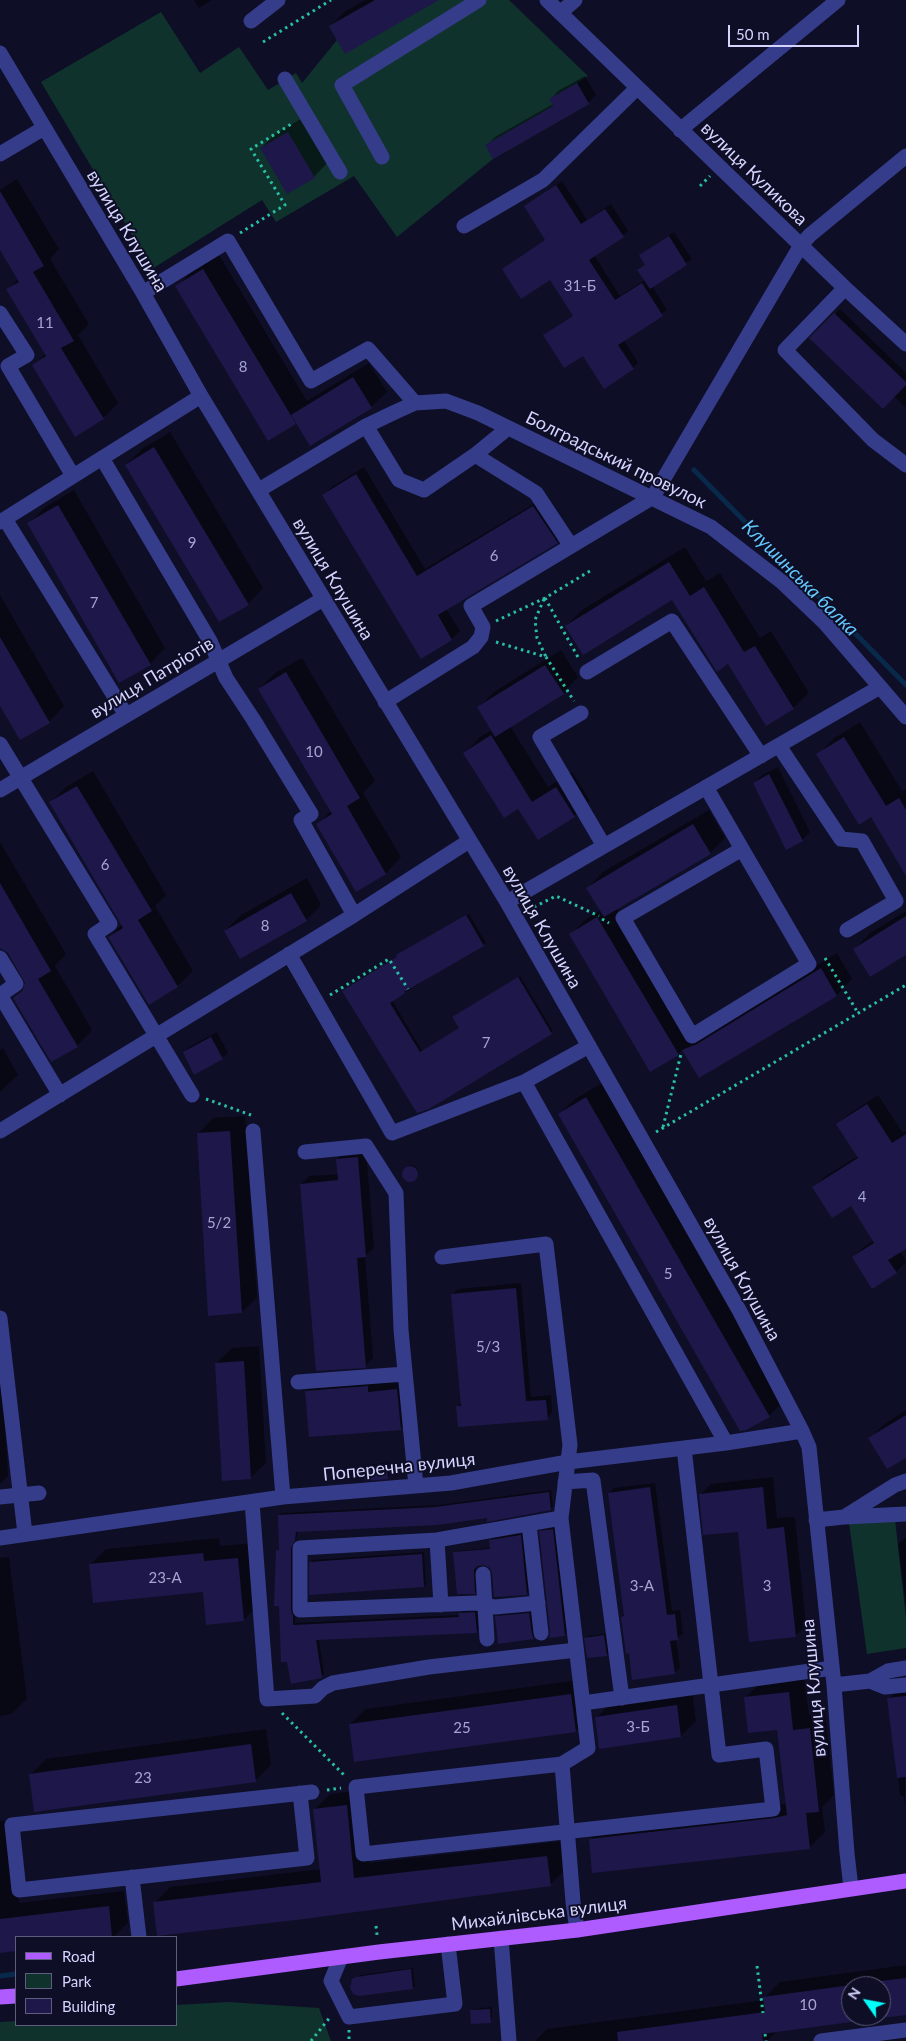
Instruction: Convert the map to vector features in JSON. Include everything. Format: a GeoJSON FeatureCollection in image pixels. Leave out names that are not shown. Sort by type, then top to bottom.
{"type":"FeatureCollection","features":[{"type":"Feature","properties":{"kind":"main road","name":"Михайлівська вулиця"},"geometry":{"type":"LineString","coordinates":[[178,1978],[577,1930],[906,1881]]}},
{"type":"Feature","properties":{"kind":"main road"},"geometry":{"type":"LineString","coordinates":[[0,1998],[15,1996]]}},
{"type":"Feature","properties":{"kind":"street"},"geometry":{"type":"LineString","coordinates":[[251,21],[278,0]]}},
{"type":"Feature","properties":{"kind":"street"},"geometry":{"type":"LineString","coordinates":[[382,158],[342,85],[479,0]]}},
{"type":"Feature","properties":{"kind":"street","name":"вулиця Куликова"},"geometry":{"type":"LineString","coordinates":[[546,0],[845,288],[906,344]]}},
{"type":"Feature","properties":{"kind":"street"},"geometry":{"type":"LineString","coordinates":[[560,14],[575,0]]}},
{"type":"Feature","properties":{"kind":"street","name":"вулиця Куликова"},"geometry":{"type":"LineString","coordinates":[[680,130],[838,0]]}},
{"type":"Feature","properties":{"kind":"street","name":"вулиця Клушина"},"geometry":{"type":"LineString","coordinates":[[0,53],[143,293],[201,396],[507,902],[739,1310],[802,1431],[809,1447],[834,1685],[851,1888]]}},
{"type":"Feature","properties":{"kind":"street"},"geometry":{"type":"LineString","coordinates":[[285,80],[340,172]]}},
{"type":"Feature","properties":{"kind":"street"},"geometry":{"type":"LineString","coordinates":[[464,226],[544,180],[637,88]]}},
{"type":"Feature","properties":{"kind":"street"},"geometry":{"type":"LineString","coordinates":[[0,154],[44,128]]}},
{"type":"Feature","properties":{"kind":"street","name":"вулиця Куликова"},"geometry":{"type":"LineString","coordinates":[[801,245],[810,235],[906,156]]}},
{"type":"Feature","properties":{"kind":"street"},"geometry":{"type":"LineString","coordinates":[[143,293],[228,241],[311,381],[368,349],[415,403]]}},
{"type":"Feature","properties":{"kind":"street"},"geometry":{"type":"LineString","coordinates":[[385,702],[472,647],[482,632],[471,606],[654,497],[801,245]]}},
{"type":"Feature","properties":{"kind":"street"},"geometry":{"type":"LineString","coordinates":[[845,288],[785,350],[873,440],[906,465]]}},
{"type":"Feature","properties":{"kind":"street"},"geometry":{"type":"LineString","coordinates":[[0,313],[27,355],[8,366],[73,476]]}},
{"type":"Feature","properties":{"kind":"street"},"geometry":{"type":"LineString","coordinates":[[126,715],[3,520],[201,396]]}},
{"type":"Feature","properties":{"kind":"street","name":"Болградський провулок"},"geometry":{"type":"LineString","coordinates":[[259,490],[366,426],[415,403],[446,401],[478,413],[654,497],[711,527],[782,582],[825,623],[906,717]]}},
{"type":"Feature","properties":{"kind":"street"},"geometry":{"type":"LineString","coordinates":[[366,426],[399,480],[424,490],[475,455],[508,428]]}},
{"type":"Feature","properties":{"kind":"street"},"geometry":{"type":"LineString","coordinates":[[475,455],[536,493],[571,546]]}},
{"type":"Feature","properties":{"kind":"street"},"geometry":{"type":"LineString","coordinates":[[102,458],[210,641],[226,678],[311,814],[301,820],[354,915]]}},
{"type":"Feature","properties":{"kind":"street","name":"вулиця Патріотів"},"geometry":{"type":"LineString","coordinates":[[0,790],[323,599]]}},
{"type":"Feature","properties":{"kind":"street"},"geometry":{"type":"LineString","coordinates":[[587,672],[672,621],[761,756]]}},
{"type":"Feature","properties":{"kind":"street"},"geometry":{"type":"LineString","coordinates":[[507,902],[880,687]]}},
{"type":"Feature","properties":{"kind":"street"},"geometry":{"type":"LineString","coordinates":[[581,712],[540,737],[604,846]]}},
{"type":"Feature","properties":{"kind":"street"},"geometry":{"type":"LineString","coordinates":[[0,744],[110,924],[95,934],[192,1095]]}},
{"type":"Feature","properties":{"kind":"street"},"geometry":{"type":"LineString","coordinates":[[779,746],[841,839],[862,841],[896,901],[847,930]]}},
{"type":"Feature","properties":{"kind":"street"},"geometry":{"type":"LineString","coordinates":[[706,787],[810,964],[692,1036],[623,918],[742,850]]}},
{"type":"Feature","properties":{"kind":"street"},"geometry":{"type":"LineString","coordinates":[[0,1131],[354,915],[469,841]]}},
{"type":"Feature","properties":{"kind":"street"},"geometry":{"type":"LineString","coordinates":[[289,954],[392,1133],[524,1082],[589,1046]]}},
{"type":"Feature","properties":{"kind":"street"},"geometry":{"type":"LineString","coordinates":[[0,958],[16,984],[0,995],[60,1095]]}},
{"type":"Feature","properties":{"kind":"street"},"geometry":{"type":"LineString","coordinates":[[524,1082],[726,1442]]}},
{"type":"Feature","properties":{"kind":"street"},"geometry":{"type":"LineString","coordinates":[[253,1131],[283,1497]]}},
{"type":"Feature","properties":{"kind":"street"},"geometry":{"type":"LineString","coordinates":[[305,1152],[366,1146],[396,1193],[401,1330],[416,1486]]}},
{"type":"Feature","properties":{"kind":"street"},"geometry":{"type":"LineString","coordinates":[[442,1257],[546,1244],[570,1445],[561,1518],[588,1748],[562,1764],[356,1787],[363,1854],[773,1809],[766,1749],[719,1755],[684,1448]]}},
{"type":"Feature","properties":{"kind":"street"},"geometry":{"type":"LineString","coordinates":[[0,1318],[25,1534]]}},
{"type":"Feature","properties":{"kind":"street"},"geometry":{"type":"LineString","coordinates":[[298,1382],[405,1374]]}},
{"type":"Feature","properties":{"kind":"street","name":"Поперечна вулиця"},"geometry":{"type":"LineString","coordinates":[[0,1538],[283,1497],[451,1483],[568,1462],[802,1431]]}},
{"type":"Feature","properties":{"kind":"street"},"geometry":{"type":"LineString","coordinates":[[565,1482],[593,1480],[622,1698]]}},
{"type":"Feature","properties":{"kind":"street"},"geometry":{"type":"LineString","coordinates":[[844,1517],[895,1485],[906,1481]]}},
{"type":"Feature","properties":{"kind":"street"},"geometry":{"type":"LineString","coordinates":[[0,1497],[39,1494]]}},
{"type":"Feature","properties":{"kind":"street"},"geometry":{"type":"LineString","coordinates":[[252,1502],[267,1699],[315,1696],[333,1683],[429,1667],[576,1650]]}},
{"type":"Feature","properties":{"kind":"street"},"geometry":{"type":"LineString","coordinates":[[816,1520],[906,1514]]}},
{"type":"Feature","properties":{"kind":"street"},"geometry":{"type":"LineString","coordinates":[[538,1603],[495,1607],[476,1603],[300,1610],[300,1548],[437,1540],[561,1518]]}},
{"type":"Feature","properties":{"kind":"street"},"geometry":{"type":"LineString","coordinates":[[529,1524],[541,1634]]}},
{"type":"Feature","properties":{"kind":"street"},"geometry":{"type":"LineString","coordinates":[[437,1540],[441,1605]]}},
{"type":"Feature","properties":{"kind":"street"},"geometry":{"type":"LineString","coordinates":[[483,1574],[487,1639]]}},
{"type":"Feature","properties":{"kind":"street"},"geometry":{"type":"LineString","coordinates":[[583,1703],[832,1668]]}},
{"type":"Feature","properties":{"kind":"street"},"geometry":{"type":"LineString","coordinates":[[834,1685],[870,1681],[888,1670],[906,1668]]}},
{"type":"Feature","properties":{"kind":"street"},"geometry":{"type":"LineString","coordinates":[[870,1681],[885,1687],[906,1685]]}},
{"type":"Feature","properties":{"kind":"street"},"geometry":{"type":"LineString","coordinates":[[562,1764],[577,1930]]}},
{"type":"Feature","properties":{"kind":"street"},"geometry":{"type":"LineString","coordinates":[[306,1792],[307,1858],[19,1890],[12,1825],[306,1792]]}},
{"type":"Feature","properties":{"kind":"street"},"geometry":{"type":"LineString","coordinates":[[132,1877],[139,1936]]}},
{"type":"Feature","properties":{"kind":"street"},"geometry":{"type":"LineString","coordinates":[[501,1938],[509,2041]]}},
{"type":"Feature","properties":{"kind":"street"},"geometry":{"type":"LineString","coordinates":[[341,1957],[331,1981],[349,2017],[455,2004],[448,1944]]}},
{"type":"Feature","properties":{"kind":"street"},"geometry":{"type":"LineString","coordinates":[[821,2041],[906,2030]]}},
{"type":"Feature","properties":{"kind":"path"},"geometry":{"type":"LineString","coordinates":[[263,42],[331,0]]}},
{"type":"Feature","properties":{"kind":"path"},"geometry":{"type":"LineString","coordinates":[[228,241],[285,205],[251,149],[306,115]]}},
{"type":"Feature","properties":{"kind":"path"},"geometry":{"type":"LineString","coordinates":[[700,186],[712,173]]}},
{"type":"Feature","properties":{"kind":"path"},"geometry":{"type":"LineString","coordinates":[[482,632],[590,571]]}},
{"type":"Feature","properties":{"kind":"path"},"geometry":{"type":"LineString","coordinates":[[544,598],[535,620],[537,638],[546,658],[581,712]]}},
{"type":"Feature","properties":{"kind":"path"},"geometry":{"type":"LineString","coordinates":[[544,598],[587,672]]}},
{"type":"Feature","properties":{"kind":"path"},"geometry":{"type":"LineString","coordinates":[[482,632],[546,658]]}},
{"type":"Feature","properties":{"kind":"path"},"geometry":{"type":"LineString","coordinates":[[515,916],[556,896],[599,916]]}},
{"type":"Feature","properties":{"kind":"path"},"geometry":{"type":"LineString","coordinates":[[810,964],[824,956],[858,1013]]}},
{"type":"Feature","properties":{"kind":"path"},"geometry":{"type":"LineString","coordinates":[[317,1003],[388,959],[408,989]]}},
{"type":"Feature","properties":{"kind":"path"},"geometry":{"type":"LineString","coordinates":[[642,1140],[906,985]]}},
{"type":"Feature","properties":{"kind":"path"},"geometry":{"type":"LineString","coordinates":[[663,1128],[681,1054]]}},
{"type":"Feature","properties":{"kind":"path"},"geometry":{"type":"LineString","coordinates":[[192,1095],[251,1114],[253,1131]]}},
{"type":"Feature","properties":{"kind":"path"},"geometry":{"type":"LineString","coordinates":[[267,1699],[356,1787]]}},
{"type":"Feature","properties":{"kind":"path"},"geometry":{"type":"LineString","coordinates":[[306,1792],[356,1787]]}},
{"type":"Feature","properties":{"kind":"path"},"geometry":{"type":"LineString","coordinates":[[376,1926],[377,1935]]}},
{"type":"Feature","properties":{"kind":"path"},"geometry":{"type":"LineString","coordinates":[[756,1966],[763,2013]]}},
{"type":"Feature","properties":{"kind":"path"},"geometry":{"type":"LineString","coordinates":[[311,2041],[341,2004]]}},
{"type":"Feature","properties":{"kind":"path"},"geometry":{"type":"LineString","coordinates":[[765,2034],[766,2041]]}},
{"type":"Feature","properties":{"kind":"green space"},"geometry":{"type":"Polygon","coordinates":[[[375,0],[509,0],[588,76],[577,83],[589,104],[493,159],[397,237],[354,176],[276,222],[262,200],[152,269],[41,82],[161,12],[200,73],[239,47],[268,90],[296,73],[302,83],[337,40],[329,26],[375,0]]]}},
{"type":"Feature","properties":{"kind":"green space"},"geometry":{"type":"Polygon","coordinates":[[[895,1519],[906,1618],[906,1648],[867,1654],[849,1523],[895,1519]]]}},
{"type":"Feature","properties":{"kind":"green space"},"geometry":{"type":"Polygon","coordinates":[[[228,2002],[319,2008],[331,2041],[0,2041],[0,2022],[15,2021],[15,2026],[178,2026],[178,2005],[228,2002]]]}},
{"type":"Feature","properties":{"kind":"building"},"geometry":{"type":"Polygon","coordinates":[[[375,0],[439,0],[345,54],[329,26],[375,0]]]}},
{"type":"Feature","properties":{"kind":"building"},"geometry":{"type":"Polygon","coordinates":[[[577,83],[589,104],[493,159],[485,145],[553,106],[549,99],[577,83]]]}},
{"type":"Feature","properties":{"kind":"building"},"geometry":{"type":"Polygon","coordinates":[[[288,132],[315,178],[287,194],[260,148],[288,132]]]}},
{"type":"Feature","properties":{"kind":"building"},"geometry":{"type":"Polygon","coordinates":[[[556,185],[581,224],[605,209],[624,237],[589,260],[615,300],[642,283],[663,316],[618,345],[634,369],[604,389],[583,356],[564,368],[543,335],[573,316],[550,280],[521,299],[502,269],[545,240],[524,206],[556,185]]]}},
{"type":"Feature","properties":{"kind":"building"},"geometry":{"type":"Polygon","coordinates":[[[0,191],[44,266],[33,272],[74,341],[61,348],[104,419],[75,437],[32,365],[46,356],[6,289],[19,282],[0,250],[0,191]]]}},
{"type":"Feature","properties":{"kind":"building"},"geometry":{"type":"Polygon","coordinates":[[[669,236],[687,265],[650,289],[637,270],[645,265],[639,255],[669,236]]]}},
{"type":"Feature","properties":{"kind":"building"},"geometry":{"type":"Polygon","coordinates":[[[203,269],[296,424],[268,441],[175,286],[203,269]]]}},
{"type":"Feature","properties":{"kind":"building"},"geometry":{"type":"Polygon","coordinates":[[[834,313],[906,382],[906,385],[883,409],[809,338],[834,313]]]}},
{"type":"Feature","properties":{"kind":"building"},"geometry":{"type":"Polygon","coordinates":[[[353,377],[372,408],[310,446],[291,415],[353,377]]]}},
{"type":"Feature","properties":{"kind":"building"},"geometry":{"type":"Polygon","coordinates":[[[154,447],[249,605],[219,622],[125,465],[154,447]]]}},
{"type":"Feature","properties":{"kind":"building"},"geometry":{"type":"Polygon","coordinates":[[[356,474],[417,576],[533,506],[558,543],[438,615],[452,640],[421,659],[322,495],[356,474]]]}},
{"type":"Feature","properties":{"kind":"building"},"geometry":{"type":"Polygon","coordinates":[[[58,505],[151,665],[119,683],[27,523],[58,505]]]}},
{"type":"Feature","properties":{"kind":"building"},"geometry":{"type":"Polygon","coordinates":[[[669,562],[690,596],[704,587],[744,652],[755,646],[794,709],[766,726],[728,664],[717,672],[672,600],[583,655],[565,626],[669,562]]]}},
{"type":"Feature","properties":{"kind":"building"},"geometry":{"type":"Polygon","coordinates":[[[0,637],[50,723],[20,740],[0,706],[0,637]]]}},
{"type":"Feature","properties":{"kind":"building"},"geometry":{"type":"Polygon","coordinates":[[[545,665],[564,694],[495,737],[477,707],[545,665]]]}},
{"type":"Feature","properties":{"kind":"building"},"geometry":{"type":"Polygon","coordinates":[[[286,672],[360,798],[347,806],[386,874],[356,892],[316,824],[332,814],[258,689],[286,672]]]}},
{"type":"Feature","properties":{"kind":"building"},"geometry":{"type":"Polygon","coordinates":[[[491,735],[532,802],[556,787],[575,817],[538,840],[518,809],[504,818],[463,753],[491,735]]]}},
{"type":"Feature","properties":{"kind":"building"},"geometry":{"type":"Polygon","coordinates":[[[844,737],[886,806],[899,798],[906,810],[906,876],[871,817],[859,825],[816,754],[844,737]]]}},
{"type":"Feature","properties":{"kind":"building"},"geometry":{"type":"Polygon","coordinates":[[[769,774],[803,841],[786,850],[753,783],[769,774]]]}},
{"type":"Feature","properties":{"kind":"building"},"geometry":{"type":"Polygon","coordinates":[[[77,786],[152,911],[138,920],[178,987],[149,1005],[108,937],[123,928],[49,802],[77,786]]]}},
{"type":"Feature","properties":{"kind":"building"},"geometry":{"type":"Polygon","coordinates":[[[693,824],[711,854],[604,917],[586,888],[693,824]]]}},
{"type":"Feature","properties":{"kind":"building"},"geometry":{"type":"Polygon","coordinates":[[[0,883],[51,971],[38,979],[78,1047],[51,1062],[13,998],[22,991],[25,983],[8,953],[0,948],[0,883]]]}},
{"type":"Feature","properties":{"kind":"building"},"geometry":{"type":"Polygon","coordinates":[[[291,893],[307,921],[240,959],[224,931],[291,893]]]}},
{"type":"Feature","properties":{"kind":"building"},"geometry":{"type":"Polygon","coordinates":[[[466,915],[484,946],[404,992],[390,1003],[420,1052],[459,1028],[452,1017],[518,977],[552,1034],[429,1109],[417,1113],[342,991],[397,957],[396,955],[466,915]]]}},
{"type":"Feature","properties":{"kind":"building"},"geometry":{"type":"Polygon","coordinates":[[[906,916],[906,955],[870,977],[853,949],[906,916]]]}},
{"type":"Feature","properties":{"kind":"building"},"geometry":{"type":"Polygon","coordinates":[[[597,917],[679,1055],[650,1072],[569,934],[597,917]]]}},
{"type":"Feature","properties":{"kind":"building"},"geometry":{"type":"Polygon","coordinates":[[[821,968],[837,996],[699,1078],[682,1050],[697,1044],[821,968]]]}},
{"type":"Feature","properties":{"kind":"building"},"geometry":{"type":"Polygon","coordinates":[[[211,1037],[223,1059],[194,1075],[183,1052],[211,1037]]]}},
{"type":"Feature","properties":{"kind":"building"},"geometry":{"type":"Polygon","coordinates":[[[586,1097],[770,1417],[746,1430],[740,1431],[558,1114],[586,1097]]]}},
{"type":"Feature","properties":{"kind":"building"},"geometry":{"type":"Polygon","coordinates":[[[867,1104],[892,1143],[906,1134],[906,1249],[888,1260],[897,1273],[872,1289],[852,1257],[874,1243],[851,1206],[832,1218],[812,1187],[858,1158],[836,1124],[867,1104]]]}},
{"type":"Feature","properties":{"kind":"building"},"geometry":{"type":"Polygon","coordinates":[[[230,1131],[242,1313],[208,1316],[197,1133],[230,1131]]]}},
{"type":"Feature","properties":{"kind":"building"},"geometry":{"type":"Polygon","coordinates":[[[358,1157],[366,1257],[357,1258],[366,1368],[316,1371],[300,1184],[338,1180],[336,1159],[358,1157]]]}},
{"type":"Feature","properties":{"kind":"building"},"geometry":{"type":"Polygon","coordinates":[[[410,1166],[418,1174],[410,1182],[402,1174],[410,1166]]]}},
{"type":"Feature","properties":{"kind":"building"},"geometry":{"type":"Polygon","coordinates":[[[516,1288],[526,1401],[546,1400],[548,1420],[458,1427],[456,1406],[461,1406],[451,1294],[516,1288]]]}},
{"type":"Feature","properties":{"kind":"building"},"geometry":{"type":"Polygon","coordinates":[[[244,1361],[251,1479],[222,1481],[215,1363],[244,1361]]]}},
{"type":"Feature","properties":{"kind":"building"},"geometry":{"type":"Polygon","coordinates":[[[368,1386],[368,1392],[397,1389],[401,1430],[309,1437],[305,1391],[368,1386]]]}},
{"type":"Feature","properties":{"kind":"building"},"geometry":{"type":"Polygon","coordinates":[[[906,1415],[906,1458],[887,1469],[868,1438],[906,1415]]]}},
{"type":"Feature","properties":{"kind":"building"},"geometry":{"type":"Polygon","coordinates":[[[387,1464],[388,1479],[365,1481],[363,1467],[387,1464]]]}},
{"type":"Feature","properties":{"kind":"building"},"geometry":{"type":"Polygon","coordinates":[[[650,1487],[667,1615],[675,1614],[678,1640],[670,1641],[675,1674],[632,1680],[629,1653],[626,1654],[621,1617],[624,1616],[608,1493],[650,1487]]]}},
{"type":"Feature","properties":{"kind":"building"},"geometry":{"type":"Polygon","coordinates":[[[763,1487],[767,1529],[784,1527],[796,1637],[749,1642],[738,1532],[703,1535],[699,1494],[763,1487]]]}},
{"type":"Feature","properties":{"kind":"building"},"geometry":{"type":"Polygon","coordinates":[[[549,1492],[551,1510],[487,1522],[487,1518],[437,1525],[296,1532],[291,1548],[291,1610],[293,1625],[459,1617],[458,1613],[475,1612],[477,1633],[316,1640],[322,1678],[291,1684],[287,1662],[281,1662],[279,1606],[274,1606],[276,1550],[279,1550],[278,1515],[435,1507],[549,1492]]]}},
{"type":"Feature","properties":{"kind":"building"},"geometry":{"type":"Polygon","coordinates":[[[553,1529],[565,1636],[549,1638],[550,1632],[539,1531],[553,1529]]]}},
{"type":"Feature","properties":{"kind":"building"},"geometry":{"type":"Polygon","coordinates":[[[521,1535],[527,1595],[494,1597],[492,1573],[490,1568],[483,1565],[477,1566],[474,1570],[475,1594],[457,1594],[453,1552],[490,1549],[489,1540],[521,1535]]]}},
{"type":"Feature","properties":{"kind":"building"},"geometry":{"type":"Polygon","coordinates":[[[203,1553],[204,1561],[238,1558],[244,1621],[206,1625],[203,1592],[93,1603],[89,1564],[203,1553]]]}},
{"type":"Feature","properties":{"kind":"building"},"geometry":{"type":"Polygon","coordinates":[[[422,1554],[424,1587],[309,1595],[309,1562],[422,1554]]]}},
{"type":"Feature","properties":{"kind":"building"},"geometry":{"type":"Polygon","coordinates":[[[529,1613],[534,1639],[498,1644],[495,1616],[529,1613]]]}},
{"type":"Feature","properties":{"kind":"building"},"geometry":{"type":"Polygon","coordinates":[[[604,1635],[607,1656],[587,1658],[584,1638],[604,1635]]]}},
{"type":"Feature","properties":{"kind":"building"},"geometry":{"type":"Polygon","coordinates":[[[789,1692],[793,1730],[810,1728],[819,1812],[806,1813],[810,1849],[592,1873],[589,1839],[787,1815],[777,1730],[748,1733],[744,1697],[789,1692]]]}},
{"type":"Feature","properties":{"kind":"building"},"geometry":{"type":"Polygon","coordinates":[[[571,1694],[576,1732],[354,1762],[349,1724],[571,1694]]]}},
{"type":"Feature","properties":{"kind":"building"},"geometry":{"type":"Polygon","coordinates":[[[906,1696],[906,1777],[897,1778],[887,1698],[906,1696]]]}},
{"type":"Feature","properties":{"kind":"building"},"geometry":{"type":"Polygon","coordinates":[[[677,1705],[681,1737],[599,1749],[595,1717],[677,1705]]]}},
{"type":"Feature","properties":{"kind":"building"},"geometry":{"type":"Polygon","coordinates":[[[251,1744],[256,1782],[34,1812],[29,1774],[251,1744]]]}},
{"type":"Feature","properties":{"kind":"building"},"geometry":{"type":"Polygon","coordinates":[[[347,1805],[354,1878],[547,1856],[551,1886],[296,1920],[157,1936],[153,1902],[321,1882],[313,1809],[347,1805]]]}},
{"type":"Feature","properties":{"kind":"building"},"geometry":{"type":"Polygon","coordinates":[[[109,1906],[112,1936],[15,1936],[15,1951],[0,1953],[0,1919],[109,1906]]]}},
{"type":"Feature","properties":{"kind":"building"},"geometry":{"type":"Polygon","coordinates":[[[411,1969],[413,1989],[359,1996],[353,1994],[350,1988],[352,1979],[356,1977],[411,1969]]]}},
{"type":"Feature","properties":{"kind":"building"},"geometry":{"type":"Polygon","coordinates":[[[906,1978],[906,2015],[891,2017],[891,1980],[906,1978]]]}},
{"type":"Feature","properties":{"kind":"building"},"geometry":{"type":"Polygon","coordinates":[[[841,1986],[841,2023],[762,2034],[763,2041],[618,2041],[617,2032],[765,2012],[763,1997],[841,1986]]]}},
{"type":"Feature","properties":{"kind":"building"},"geometry":{"type":"Polygon","coordinates":[[[490,2009],[491,2023],[471,2024],[470,2010],[490,2009]]]}},
{"type":"Feature","properties":{"kind":"waterway","name":"Клушинська балка"},"geometry":{"type":"LineString","coordinates":[[694,470],[906,685]]}},
{"type":"Feature","properties":{"kind":"waterway"},"geometry":{"type":"LineString","coordinates":[[0,1976],[15,1974]]}}]}
